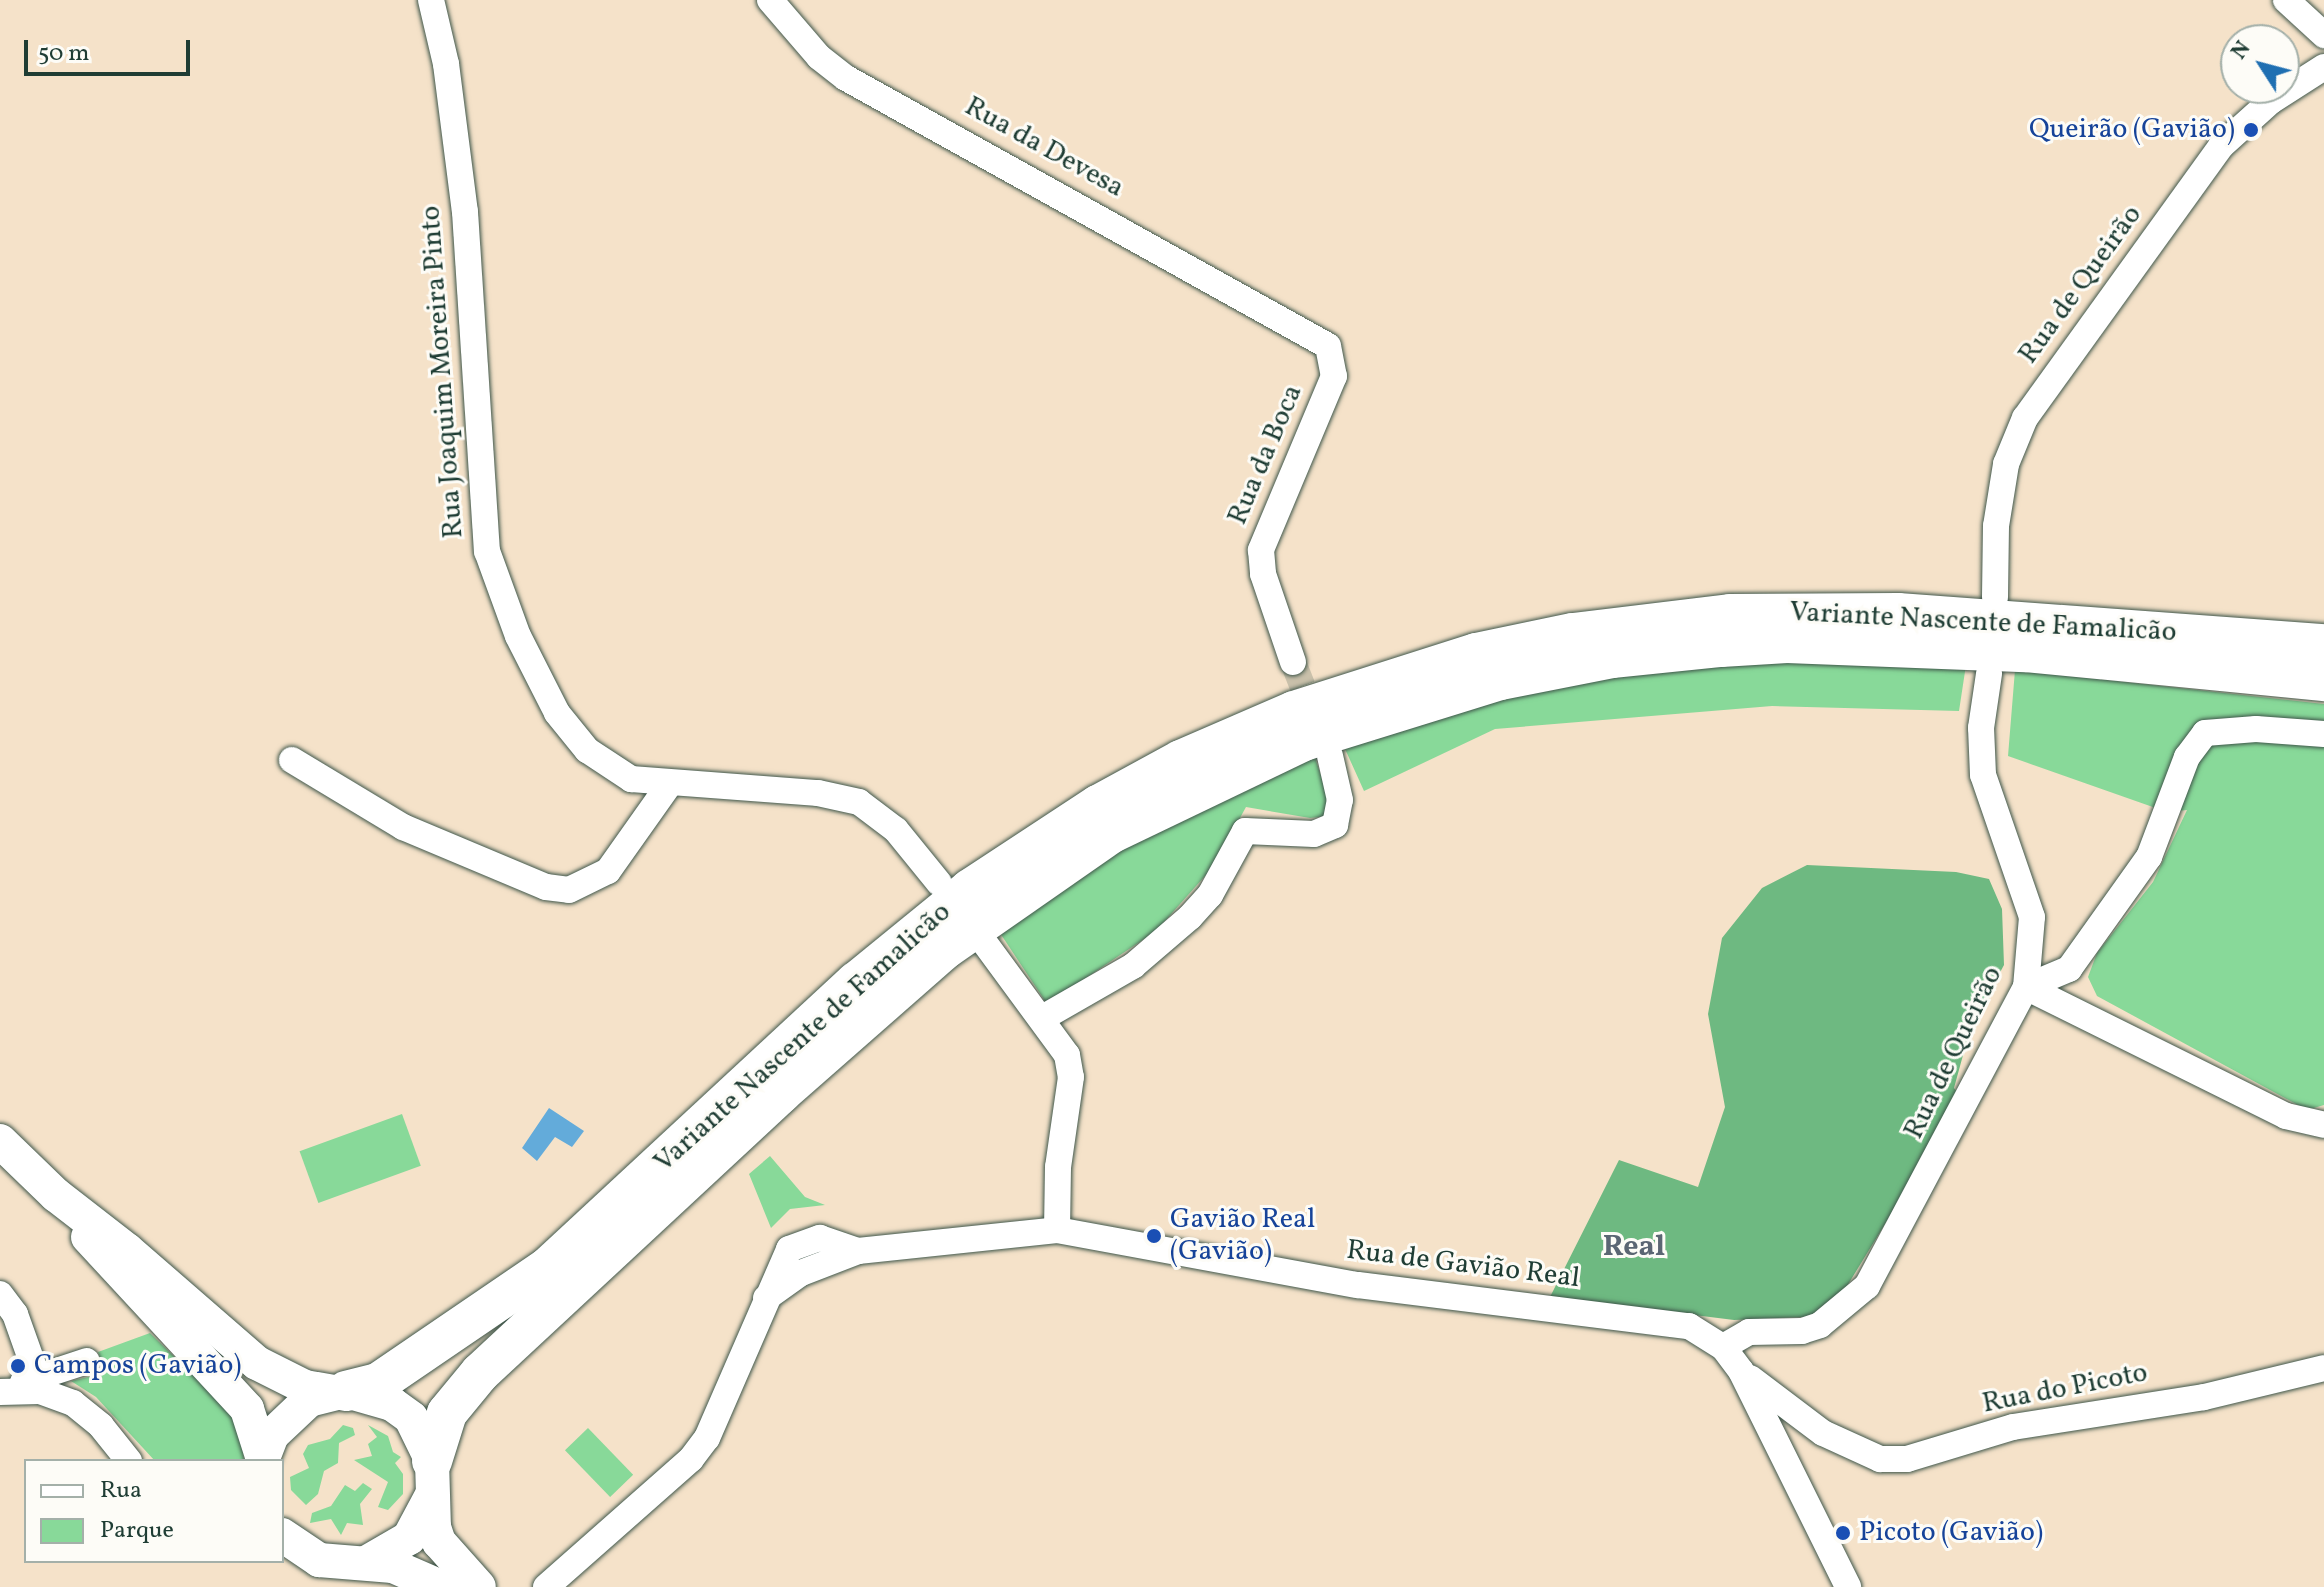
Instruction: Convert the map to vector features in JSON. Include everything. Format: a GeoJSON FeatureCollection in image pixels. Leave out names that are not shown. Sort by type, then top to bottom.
{"type":"FeatureCollection","features":[{"type":"Feature","properties":{"kind":"highway","name":"Variante Nascente de Famalicão"},"geometry":{"type":"LineString","coordinates":[[340,1392],[378,1383],[548,1267],[856,982],[970,889],[1098,805],[1181,760],[1294,711],[1476,653],[1573,633],[1730,614],[1898,613],[2324,644]]}},
{"type":"Feature","properties":{"kind":"highway","name":"Variante Nascente de Famalicão"},"geometry":{"type":"LineString","coordinates":[[432,1478],[447,1413],[480,1373],[780,1094],[944,950],[1112,833],[1304,741],[1500,680],[1612,658],[1787,643],[2026,652],[2324,681]]}},
{"type":"Feature","properties":{"kind":"main road"},"geometry":{"type":"LineString","coordinates":[[0,1141],[56,1195],[127,1250],[257,1363],[305,1387],[370,1394],[411,1418],[432,1478],[439,1542],[479,1587]]}},
{"type":"Feature","properties":{"kind":"main road"},"geometry":{"type":"LineString","coordinates":[[56,1195],[111,1266],[247,1409],[262,1459]]}},
{"type":"Feature","properties":{"kind":"main road"},"geometry":{"type":"LineString","coordinates":[[263,1459],[288,1415],[340,1392]]}},
{"type":"Feature","properties":{"kind":"main road"},"geometry":{"type":"LineString","coordinates":[[366,1563],[409,1538],[432,1478]]}},
{"type":"Feature","properties":{"kind":"main road"},"geometry":{"type":"LineString","coordinates":[[284,1536],[319,1560],[393,1566],[441,1587]]}},
{"type":"Feature","properties":{"kind":"street","name":"Rua Joaquim Moreira Pinto"},"geometry":{"type":"LineString","coordinates":[[431,0],[446,64],[465,212],[483,529],[496,582],[518,636],[557,713],[587,750],[619,775],[669,785],[818,793],[859,802],[896,830],[939,883]]}},
{"type":"Feature","properties":{"kind":"street","name":"Rua da Devesa"},"geometry":{"type":"LineString","coordinates":[[770,0],[819,57],[846,78],[1304,331]]}},
{"type":"Feature","properties":{"kind":"street"},"geometry":{"type":"LineString","coordinates":[[2286,0],[2324,35]]}},
{"type":"Feature","properties":{"kind":"street","name":"Rua de Queirão"},"geometry":{"type":"LineString","coordinates":[[1995,597],[1996,526],[2003,479],[2013,440],[2025,418],[2221,146],[2262,108],[2324,67]]}},
{"type":"Feature","properties":{"kind":"street","name":"Rua da Boca"},"geometry":{"type":"LineString","coordinates":[[1293,662],[1263,574],[1261,550],[1334,376],[1328,346],[1304,331]]}},
{"type":"Feature","properties":{"kind":"street","name":"Rua de Queirão"},"geometry":{"type":"LineString","coordinates":[[1723,1347],[1749,1332],[1802,1331],[1820,1325],[1867,1286],[2026,987],[2032,917],[1983,775],[1981,728],[1989,674]]}},
{"type":"Feature","properties":{"kind":"street"},"geometry":{"type":"LineString","coordinates":[[2026,987],[2069,969],[2149,857],[2187,757],[2205,733],[2256,729],[2324,734]]}},
{"type":"Feature","properties":{"kind":"street"},"geometry":{"type":"LineString","coordinates":[[1044,1017],[1133,966],[1190,917],[1210,895],[1245,831],[1314,834],[1335,825],[1340,800],[1330,756]]}},
{"type":"Feature","properties":{"kind":"street"},"geometry":{"type":"LineString","coordinates":[[292,760],[403,827],[546,887],[569,890],[608,871],[669,785]]}},
{"type":"Feature","properties":{"kind":"street"},"geometry":{"type":"LineString","coordinates":[[984,942],[1044,1017],[1067,1055],[1071,1077],[1058,1167],[1057,1230]]}},
{"type":"Feature","properties":{"kind":"street"},"geometry":{"type":"LineString","coordinates":[[2026,987],[2286,1116],[2324,1125]]}},
{"type":"Feature","properties":{"kind":"street","name":"Rua de Gavião Real"},"geometry":{"type":"LineString","coordinates":[[766,1298],[801,1273],[858,1251],[1057,1230],[1358,1285],[1689,1326],[1723,1347]]}},
{"type":"Feature","properties":{"kind":"street","name":"Rua de Gavião Real"},"geometry":{"type":"LineString","coordinates":[[789,1249],[813,1238],[858,1251]]}},
{"type":"Feature","properties":{"kind":"street"},"geometry":{"type":"LineString","coordinates":[[789,1249],[792,1265],[801,1273]]}},
{"type":"Feature","properties":{"kind":"street"},"geometry":{"type":"LineString","coordinates":[[546,1587],[691,1459],[731,1389],[766,1298],[789,1249]]}},
{"type":"Feature","properties":{"kind":"street"},"geometry":{"type":"LineString","coordinates":[[0,1294],[15,1314],[38,1382],[91,1415],[127,1459]]}},
{"type":"Feature","properties":{"kind":"street"},"geometry":{"type":"LineString","coordinates":[[1723,1347],[1741,1371],[1774,1434],[1848,1587]]}},
{"type":"Feature","properties":{"kind":"street"},"geometry":{"type":"LineString","coordinates":[[5,1390],[38,1382],[87,1361]]}},
{"type":"Feature","properties":{"kind":"street","name":"Rua do Picoto"},"geometry":{"type":"LineString","coordinates":[[1741,1371],[1823,1433],[1880,1459],[1907,1459],[2013,1427],[2204,1397],[2324,1368]]}},
{"type":"Feature","properties":{"kind":"street","name":"Rua do Picoto"},"geometry":{"type":"LineString","coordinates":[[1774,1434],[1801,1429],[1823,1433]]}},
{"type":"Feature","properties":{"kind":"green space"},"geometry":{"type":"Polygon","coordinates":[[[1779,656],[1966,665],[1959,711],[1772,706],[1495,729],[1364,791],[1341,740],[1525,687],[1779,656]]]}},
{"type":"Feature","properties":{"kind":"green space"},"geometry":{"type":"Polygon","coordinates":[[[2015,670],[2324,704],[2324,1105],[2307,1110],[2097,996],[2088,977],[2097,953],[2153,882],[2187,810],[2167,812],[2008,756],[2015,670]]]}},
{"type":"Feature","properties":{"kind":"green space"},"geometry":{"type":"Polygon","coordinates":[[[1312,749],[1331,805],[1329,816],[1310,818],[1246,807],[1213,867],[1156,931],[1047,1004],[1000,933],[1067,873],[1312,749]]]}},
{"type":"Feature","properties":{"kind":"green space"},"geometry":{"type":"Polygon","coordinates":[[[1807,865],[1956,872],[1989,879],[2002,909],[2004,965],[1971,1026],[1954,1088],[1960,1096],[1885,1224],[1844,1291],[1821,1311],[1804,1317],[1734,1320],[1550,1297],[1619,1160],[1698,1187],[1725,1107],[1708,1014],[1722,938],[1762,888],[1807,865]]]}},
{"type":"Feature","properties":{"kind":"green space"},"geometry":{"type":"Polygon","coordinates":[[[402,1114],[421,1166],[318,1203],[300,1151],[402,1114]]]}},
{"type":"Feature","properties":{"kind":"green space"},"geometry":{"type":"Polygon","coordinates":[[[770,1156],[805,1197],[825,1205],[790,1209],[771,1228],[749,1174],[770,1156]]]}},
{"type":"Feature","properties":{"kind":"green space"},"geometry":{"type":"Polygon","coordinates":[[[150,1333],[241,1422],[244,1459],[153,1459],[96,1397],[71,1381],[105,1373],[98,1352],[150,1333]]]}},
{"type":"Feature","properties":{"kind":"green space"},"geometry":{"type":"Polygon","coordinates":[[[343,1425],[353,1428],[355,1435],[339,1443],[338,1463],[324,1471],[318,1494],[306,1505],[291,1490],[290,1477],[309,1468],[303,1454],[308,1445],[330,1439],[343,1425]]]}},
{"type":"Feature","properties":{"kind":"green space"},"geometry":{"type":"Polygon","coordinates":[[[368,1425],[388,1436],[393,1452],[401,1457],[395,1463],[403,1474],[403,1494],[388,1510],[378,1507],[388,1482],[354,1460],[372,1456],[368,1444],[377,1437],[368,1425]]]}},
{"type":"Feature","properties":{"kind":"green space"},"geometry":{"type":"Polygon","coordinates":[[[588,1428],[633,1475],[610,1497],[565,1450],[588,1428]]]}},
{"type":"Feature","properties":{"kind":"green space"},"geometry":{"type":"Polygon","coordinates":[[[363,1483],[372,1489],[360,1504],[363,1525],[347,1523],[341,1535],[331,1519],[310,1523],[312,1513],[331,1506],[345,1485],[355,1491],[363,1483]]]}},
{"type":"Feature","properties":{"kind":"water"},"geometry":{"type":"Polygon","coordinates":[[[549,1108],[584,1131],[572,1147],[555,1137],[537,1161],[522,1148],[549,1108]]]}},
{"type":"Feature","properties":{"kind":"tunnel"},"geometry":{"type":"LineString","coordinates":[[1293,662],[1315,718]]}},
{"type":"Feature","properties":{"kind":"place","name":"Queirão (Gavião)"},"geometry":{"type":"Point","coordinates":[2251,130]}},
{"type":"Feature","properties":{"kind":"place","name":"Gavião Real (Gavião)"},"geometry":{"type":"Point","coordinates":[1154,1236]}},
{"type":"Feature","properties":{"kind":"place","name":"Campos (Gavião)"},"geometry":{"type":"Point","coordinates":[18,1366]}},
{"type":"Feature","properties":{"kind":"place","name":"Picoto (Gavião)"},"geometry":{"type":"Point","coordinates":[1843,1533]}},
{"type":"Feature","properties":{"kind":"district","name":"Real"},"geometry":{"type":"Point","coordinates":[1634,1247]}}]}
